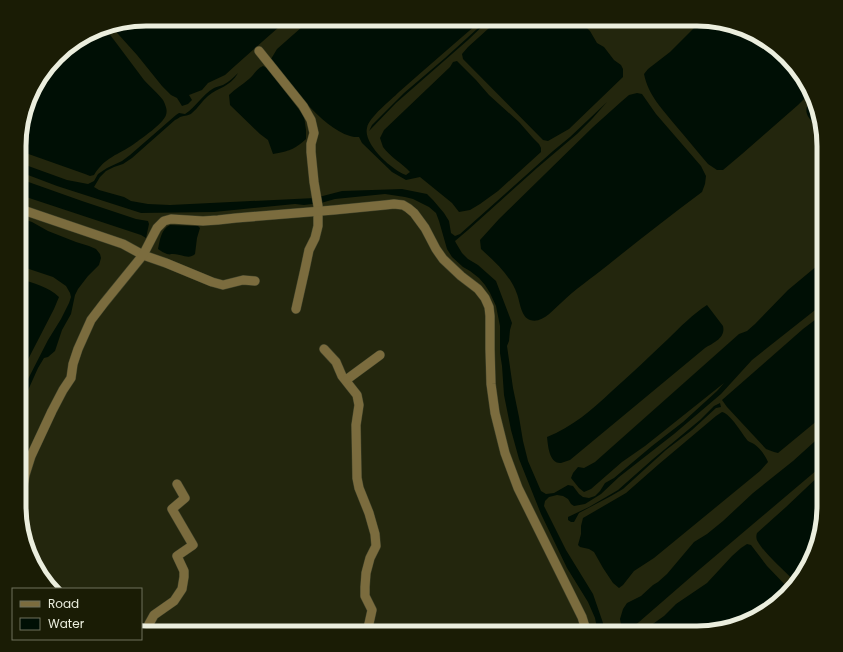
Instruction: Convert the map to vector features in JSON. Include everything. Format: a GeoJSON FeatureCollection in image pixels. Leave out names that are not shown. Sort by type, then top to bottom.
{"type":"FeatureCollection","features":[{"type":"Feature","properties":{"kind":"street"},"geometry":{"type":"LineString","coordinates":[[259,51],[303,106],[311,120],[314,133],[311,144],[311,152],[318,209],[318,226],[315,238],[309,250],[296,309]]}},
{"type":"Feature","properties":{"kind":"street"},"geometry":{"type":"LineString","coordinates":[[26,472],[31,456],[52,411],[63,390],[72,378],[73,364],[91,320],[143,255],[157,228],[164,221],[171,219],[204,221],[318,209],[394,204],[403,205],[414,213],[422,223],[443,259],[478,289],[485,298],[489,307],[491,384],[495,413],[505,453],[518,488],[582,617],[585,626]]}},
{"type":"Feature","properties":{"kind":"street"},"geometry":{"type":"LineString","coordinates":[[26,211],[123,244],[143,255],[212,282],[223,285],[243,280],[255,281]]}},
{"type":"Feature","properties":{"kind":"street"},"geometry":{"type":"LineString","coordinates":[[324,349],[336,362],[342,376],[356,395],[359,405],[356,425],[357,478],[375,534],[376,546],[370,558],[366,573],[366,596],[372,610],[368,626]]}},
{"type":"Feature","properties":{"kind":"street"},"geometry":{"type":"LineString","coordinates":[[346,380],[380,355]]}},
{"type":"Feature","properties":{"kind":"street"},"geometry":{"type":"LineString","coordinates":[[149,626],[154,615],[174,601],[182,589],[184,571],[177,556],[193,545],[172,509],[185,498],[177,484]]}},
{"type":"Feature","properties":{"kind":"water"},"geometry":{"type":"Polygon","coordinates":[[[138,26],[280,26],[225,75],[208,83],[202,90],[189,95],[192,100],[188,104],[182,106],[177,98],[171,95],[162,86],[115,30],[138,26]]]}},
{"type":"Feature","properties":{"kind":"water"},"geometry":{"type":"Polygon","coordinates":[[[303,26],[475,26],[376,114],[367,128],[369,141],[380,156],[393,168],[406,175],[410,172],[389,154],[383,147],[380,138],[384,130],[450,67],[453,62],[457,61],[489,95],[519,122],[539,144],[541,152],[498,191],[470,210],[459,212],[452,203],[420,177],[406,180],[392,172],[362,143],[359,137],[350,136],[328,124],[296,92],[271,59],[277,49],[303,26]]]}},
{"type":"Feature","properties":{"kind":"water"},"geometry":{"type":"Polygon","coordinates":[[[480,26],[483,26],[396,103],[369,131],[372,125],[404,93],[480,26]]]}},
{"type":"Feature","properties":{"kind":"water"},"geometry":{"type":"Polygon","coordinates":[[[491,26],[585,26],[590,31],[597,43],[604,47],[614,60],[621,65],[623,69],[623,77],[569,129],[548,141],[543,140],[463,59],[462,54],[491,26]]]}},
{"type":"Feature","properties":{"kind":"water"},"geometry":{"type":"Polygon","coordinates":[[[696,26],[728,30],[750,38],[764,46],[776,56],[797,79],[806,96],[723,170],[717,170],[708,164],[666,114],[652,95],[646,82],[644,74],[648,69],[670,52],[696,26]]]}},
{"type":"Feature","properties":{"kind":"water"},"geometry":{"type":"Polygon","coordinates":[[[108,32],[144,80],[163,100],[167,113],[164,119],[152,131],[107,160],[94,175],[90,176],[26,153],[27,130],[35,100],[46,79],[61,61],[79,46],[108,32]]]}},
{"type":"Feature","properties":{"kind":"water"},"geometry":{"type":"Polygon","coordinates":[[[263,66],[267,68],[304,116],[306,130],[306,139],[298,146],[287,151],[273,154],[268,140],[230,105],[229,95],[263,66]]]}},
{"type":"Feature","properties":{"kind":"water"},"geometry":{"type":"Polygon","coordinates":[[[238,73],[228,84],[208,96],[191,114],[175,120],[132,158],[123,164],[106,171],[94,187],[99,190],[124,197],[131,201],[148,204],[170,205],[315,198],[342,191],[402,189],[427,194],[444,213],[449,221],[451,233],[455,236],[460,234],[570,137],[607,102],[577,134],[455,241],[462,253],[468,259],[478,265],[496,281],[512,323],[507,346],[523,441],[528,461],[541,491],[546,494],[554,493],[568,485],[573,486],[583,497],[589,498],[595,496],[605,483],[614,478],[683,422],[724,383],[645,446],[622,462],[591,489],[584,492],[571,478],[578,467],[584,468],[595,462],[739,334],[747,331],[755,324],[788,290],[817,266],[817,309],[752,360],[721,394],[674,434],[619,477],[601,494],[585,504],[574,506],[568,499],[557,495],[549,497],[545,501],[544,506],[566,550],[593,594],[604,626],[597,626],[588,602],[567,568],[541,514],[519,459],[504,395],[500,353],[500,326],[496,306],[490,293],[479,278],[452,257],[447,249],[436,213],[429,207],[413,199],[385,194],[335,199],[321,203],[304,205],[295,204],[214,212],[141,213],[57,186],[26,174],[26,165],[67,180],[88,184],[94,181],[98,174],[130,155],[176,115],[179,113],[185,114],[202,97],[214,88],[227,83],[238,73]]]}},
{"type":"Feature","properties":{"kind":"water"},"geometry":{"type":"Polygon","coordinates":[[[637,93],[642,94],[656,114],[701,166],[706,176],[702,192],[578,288],[547,316],[539,320],[530,320],[525,316],[521,309],[517,294],[511,281],[481,249],[480,240],[499,219],[593,127],[629,95],[637,93]]]}},
{"type":"Feature","properties":{"kind":"water"},"geometry":{"type":"Polygon","coordinates":[[[809,103],[811,107],[815,125],[806,111],[809,103]]]}},
{"type":"Feature","properties":{"kind":"water"},"geometry":{"type":"Polygon","coordinates":[[[26,181],[136,219],[148,221],[149,224],[146,238],[141,235],[26,197],[26,181]]]}},
{"type":"Feature","properties":{"kind":"water"},"geometry":{"type":"Polygon","coordinates":[[[26,220],[48,231],[96,249],[101,258],[99,265],[78,289],[75,295],[71,314],[62,330],[55,351],[48,357],[44,358],[26,395],[26,383],[48,340],[61,319],[71,297],[66,286],[53,277],[26,268],[26,220]]]}},
{"type":"Feature","properties":{"kind":"water"},"geometry":{"type":"Polygon","coordinates":[[[170,225],[198,226],[200,228],[195,254],[193,256],[188,257],[169,254],[158,249],[163,232],[170,225]]]}},
{"type":"Feature","properties":{"kind":"water"},"geometry":{"type":"Polygon","coordinates":[[[26,281],[46,288],[59,297],[26,363],[26,281]]]}},
{"type":"Feature","properties":{"kind":"water"},"geometry":{"type":"Polygon","coordinates":[[[707,305],[723,326],[723,334],[721,337],[705,348],[570,460],[561,463],[554,460],[550,453],[547,437],[565,428],[589,411],[697,312],[707,305]]]}},
{"type":"Feature","properties":{"kind":"water"},"geometry":{"type":"Polygon","coordinates":[[[817,318],[817,421],[778,453],[766,449],[722,400],[817,318]]]}},
{"type":"Feature","properties":{"kind":"water"},"geometry":{"type":"Polygon","coordinates":[[[720,403],[721,407],[716,408],[623,489],[579,513],[574,522],[568,520],[568,517],[618,490],[700,420],[714,406],[720,403]]]}},
{"type":"Feature","properties":{"kind":"water"},"geometry":{"type":"Polygon","coordinates":[[[722,412],[733,420],[748,441],[754,444],[764,454],[768,462],[760,471],[654,558],[634,571],[619,588],[613,583],[594,552],[578,545],[583,518],[626,493],[722,412]]]}},
{"type":"Feature","properties":{"kind":"water"},"geometry":{"type":"Polygon","coordinates":[[[817,439],[817,470],[639,622],[634,626],[621,625],[620,619],[623,609],[627,603],[641,596],[658,582],[667,574],[694,542],[723,521],[753,493],[817,439]]]}},
{"type":"Feature","properties":{"kind":"water"},"geometry":{"type":"Polygon","coordinates":[[[817,478],[817,514],[815,529],[811,545],[805,559],[792,579],[761,547],[756,538],[757,533],[817,478]]]}},
{"type":"Feature","properties":{"kind":"water"},"geometry":{"type":"Polygon","coordinates":[[[747,544],[751,545],[767,566],[786,586],[776,596],[764,606],[750,614],[736,620],[720,624],[705,626],[650,626],[664,616],[676,604],[707,583],[741,548],[747,544]]]}}]}
